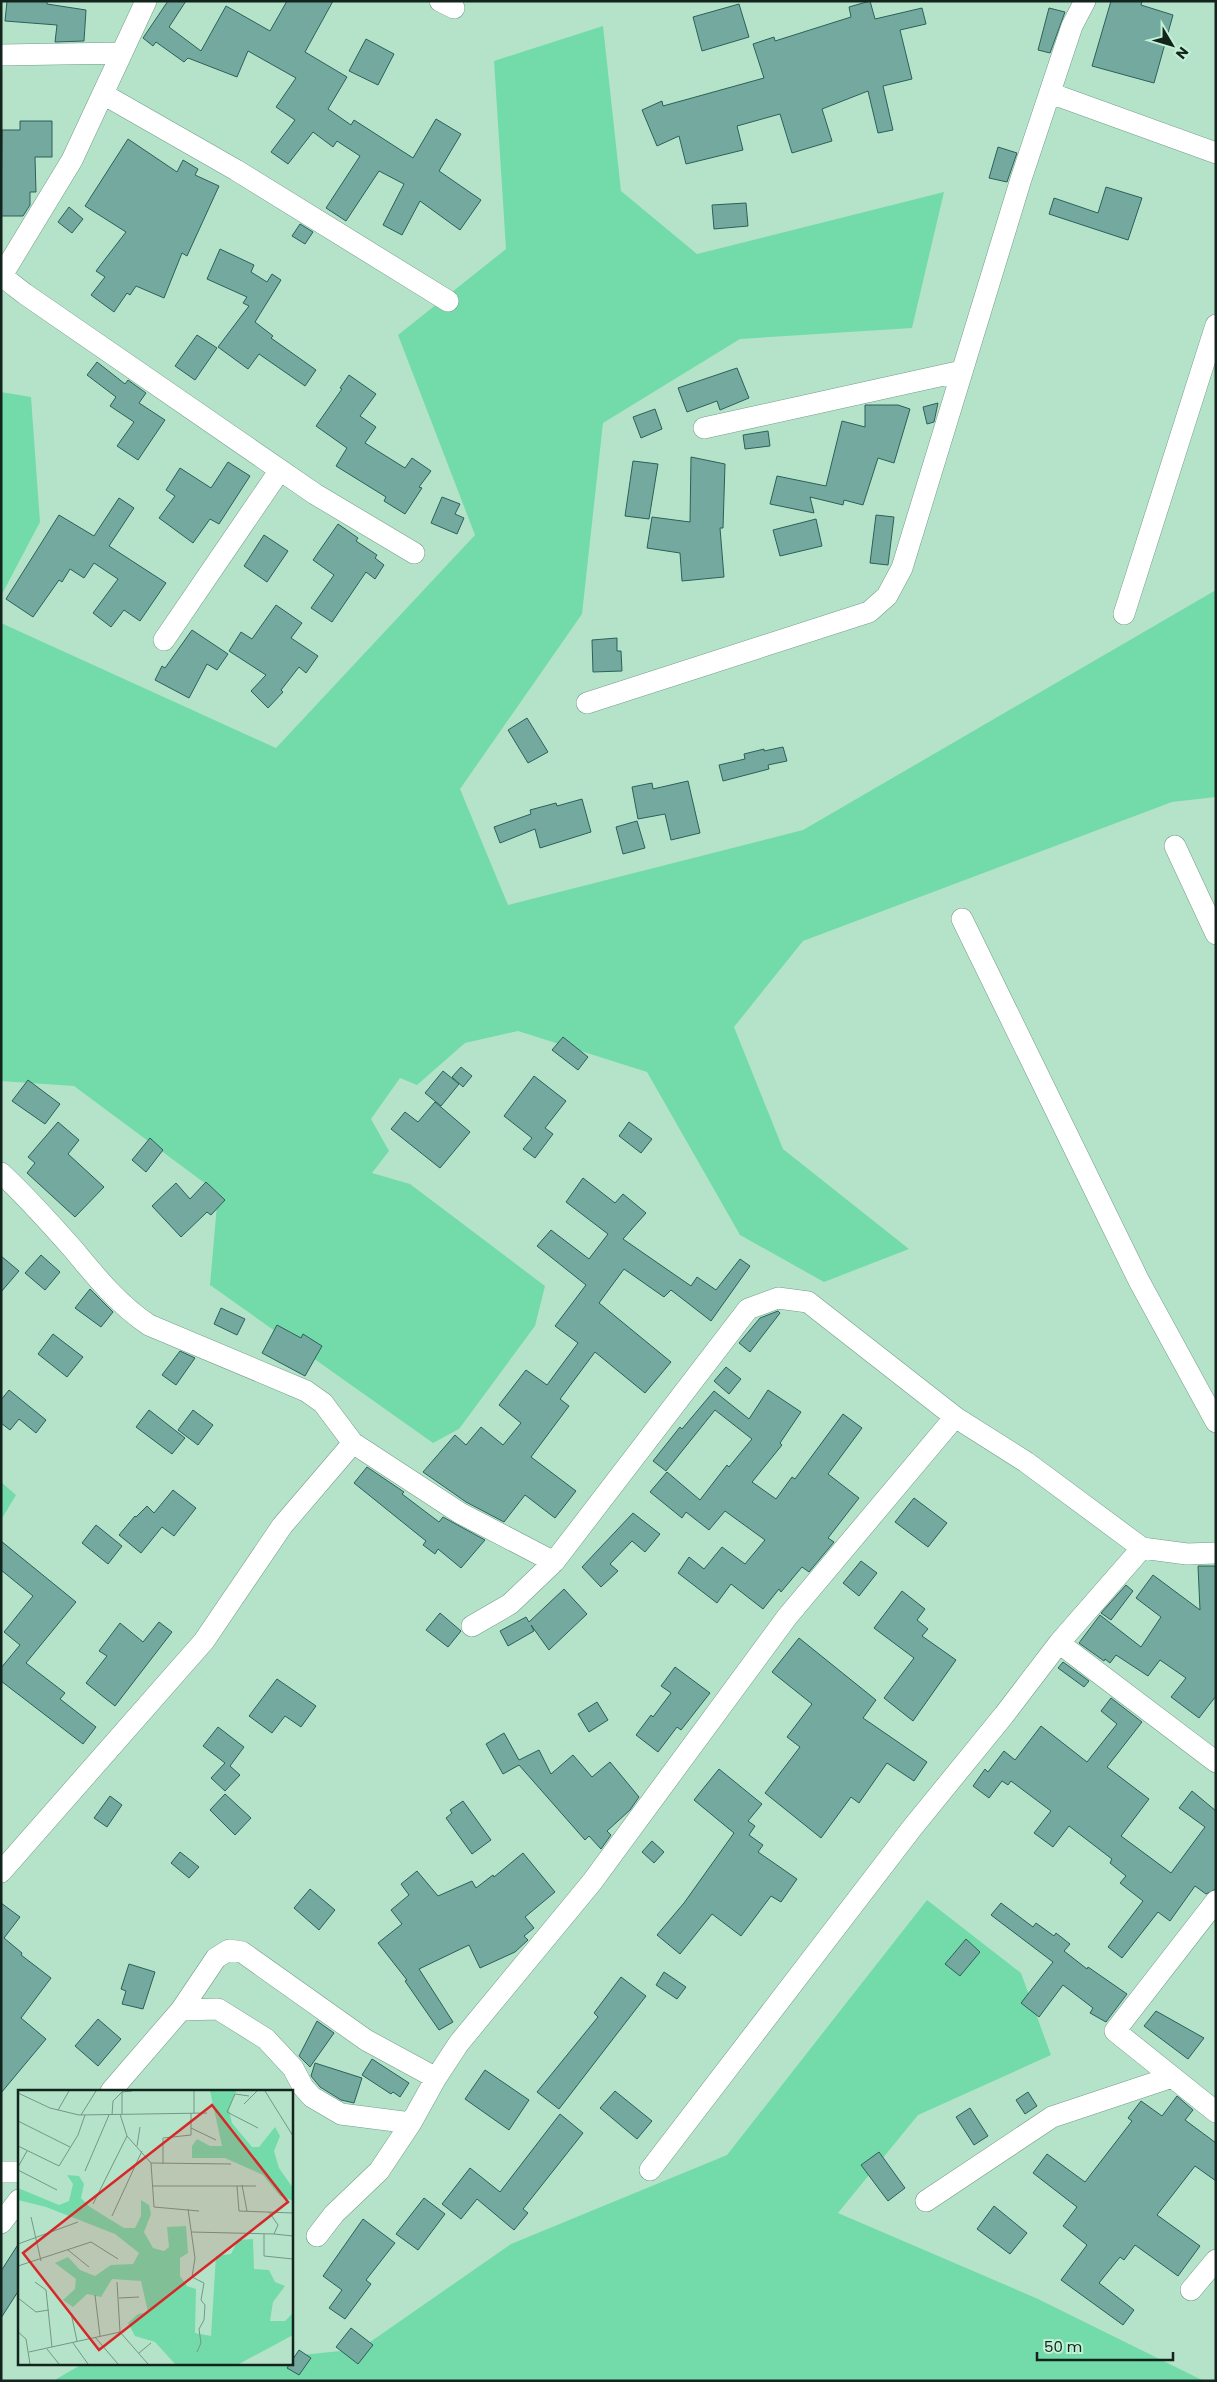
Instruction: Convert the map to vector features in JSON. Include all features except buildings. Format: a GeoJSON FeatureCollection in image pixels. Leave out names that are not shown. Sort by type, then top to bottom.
{"type":"FeatureCollection","features":[{"type":"Feature","properties":{"kind":"street"},"geometry":{"type":"LineString","coordinates":[[146,1],[72,160],[2,277],[315,494],[414,553]]}},
{"type":"Feature","properties":{"kind":"street"},"geometry":{"type":"LineString","coordinates":[[587,703],[868,612],[887,596],[902,568],[962,370],[1050,93],[1072,26],[1085,1]]}},
{"type":"Feature","properties":{"kind":"street"},"geometry":{"type":"LineString","coordinates":[[1,56],[122,53]]}},
{"type":"Feature","properties":{"kind":"street"},"geometry":{"type":"LineString","coordinates":[[1050,93],[1216,153]]}},
{"type":"Feature","properties":{"kind":"street"},"geometry":{"type":"LineString","coordinates":[[103,94],[236,170],[448,301]]}},
{"type":"Feature","properties":{"kind":"street"},"geometry":{"type":"LineString","coordinates":[[1124,614],[1216,326]]}},
{"type":"Feature","properties":{"kind":"street"},"geometry":{"type":"LineString","coordinates":[[704,428],[962,370]]}},
{"type":"Feature","properties":{"kind":"street"},"geometry":{"type":"LineString","coordinates":[[164,640],[280,470]]}},
{"type":"Feature","properties":{"kind":"street"},"geometry":{"type":"LineString","coordinates":[[1175,846],[1216,934]]}},
{"type":"Feature","properties":{"kind":"street"},"geometry":{"type":"LineString","coordinates":[[962,919],[1139,1280],[1216,1422]]}},
{"type":"Feature","properties":{"kind":"street"},"geometry":{"type":"LineString","coordinates":[[1,1173],[43,1215],[109,1291],[133,1314],[149,1325],[306,1391],[323,1403],[353,1443],[460,1513],[554,1562]]}},
{"type":"Feature","properties":{"kind":"street"},"geometry":{"type":"LineString","coordinates":[[472,1626],[510,1604],[554,1562],[748,1309],[778,1298],[808,1302],[954,1417],[1026,1462],[1142,1548],[1187,1554],[1216,1553]]}},
{"type":"Feature","properties":{"kind":"street"},"geometry":{"type":"LineString","coordinates":[[317,2236],[334,2214],[379,2171],[411,2123],[436,2078],[459,2043],[592,1882],[787,1617],[954,1417]]}},
{"type":"Feature","properties":{"kind":"street"},"geometry":{"type":"LineString","coordinates":[[1,1872],[204,1641],[282,1526],[353,1443]]}},
{"type":"Feature","properties":{"kind":"street"},"geometry":{"type":"LineString","coordinates":[[650,2170],[912,1828],[1004,1716],[1059,1643],[1142,1548]]}},
{"type":"Feature","properties":{"kind":"street"},"geometry":{"type":"LineString","coordinates":[[1059,1643],[1216,1762]]}},
{"type":"Feature","properties":{"kind":"street"},"geometry":{"type":"LineString","coordinates":[[1216,1901],[1115,2032],[1216,2112]]}},
{"type":"Feature","properties":{"kind":"street"},"geometry":{"type":"LineString","coordinates":[[112,2090],[181,2010],[216,1958],[228,1950],[242,1952],[366,2040],[436,2078]]}},
{"type":"Feature","properties":{"kind":"street"},"geometry":{"type":"LineString","coordinates":[[181,2010],[218,2009],[266,2039],[294,2068],[303,2087],[312,2097],[341,2114],[411,2123]]}},
{"type":"Feature","properties":{"kind":"street"},"geometry":{"type":"LineString","coordinates":[[926,2201],[1052,2117],[1172,2077]]}},
{"type":"Feature","properties":{"kind":"street"},"geometry":{"type":"LineString","coordinates":[[1,2172],[18,2172]]}},
{"type":"Feature","properties":{"kind":"street"},"geometry":{"type":"LineString","coordinates":[[1,2223],[18,2201]]}},
{"type":"Feature","properties":{"kind":"street"},"geometry":{"type":"LineString","coordinates":[[1192,2290],[1216,2260]]}},
{"type":"Feature","properties":{"kind":"green space"},"geometry":{"type":"Polygon","coordinates":[[[603,26],[621,191],[697,254],[944,192],[912,328],[740,339],[603,423],[582,614],[460,789],[508,905],[803,830],[1216,590],[1216,797],[1172,802],[803,941],[734,1027],[783,1149],[909,1249],[824,1282],[740,1235],[647,1072],[518,1031],[465,1043],[417,1085],[400,1078],[371,1119],[389,1151],[372,1173],[410,1184],[545,1286],[535,1326],[459,1429],[433,1443],[210,1285],[218,1193],[74,1086],[1,1081],[1,623],[276,748],[475,535],[398,335],[506,249],[494,61],[603,26]]]}},
{"type":"Feature","properties":{"kind":"green space"},"geometry":{"type":"Polygon","coordinates":[[[1,392],[31,397],[40,522],[1,596],[1,392]]]}},
{"type":"Feature","properties":{"kind":"green space"},"geometry":{"type":"Polygon","coordinates":[[[1,1482],[16,1495],[1,1520],[1,1482]]]}},
{"type":"Feature","properties":{"kind":"green space"},"geometry":{"type":"Polygon","coordinates":[[[927,1900],[1021,1973],[1051,2055],[918,2115],[838,2213],[1036,2298],[1204,2381],[53,2381],[82,2364],[292,2364],[292,2356],[360,2349],[511,2244],[727,2155],[927,1900]]]}}]}
